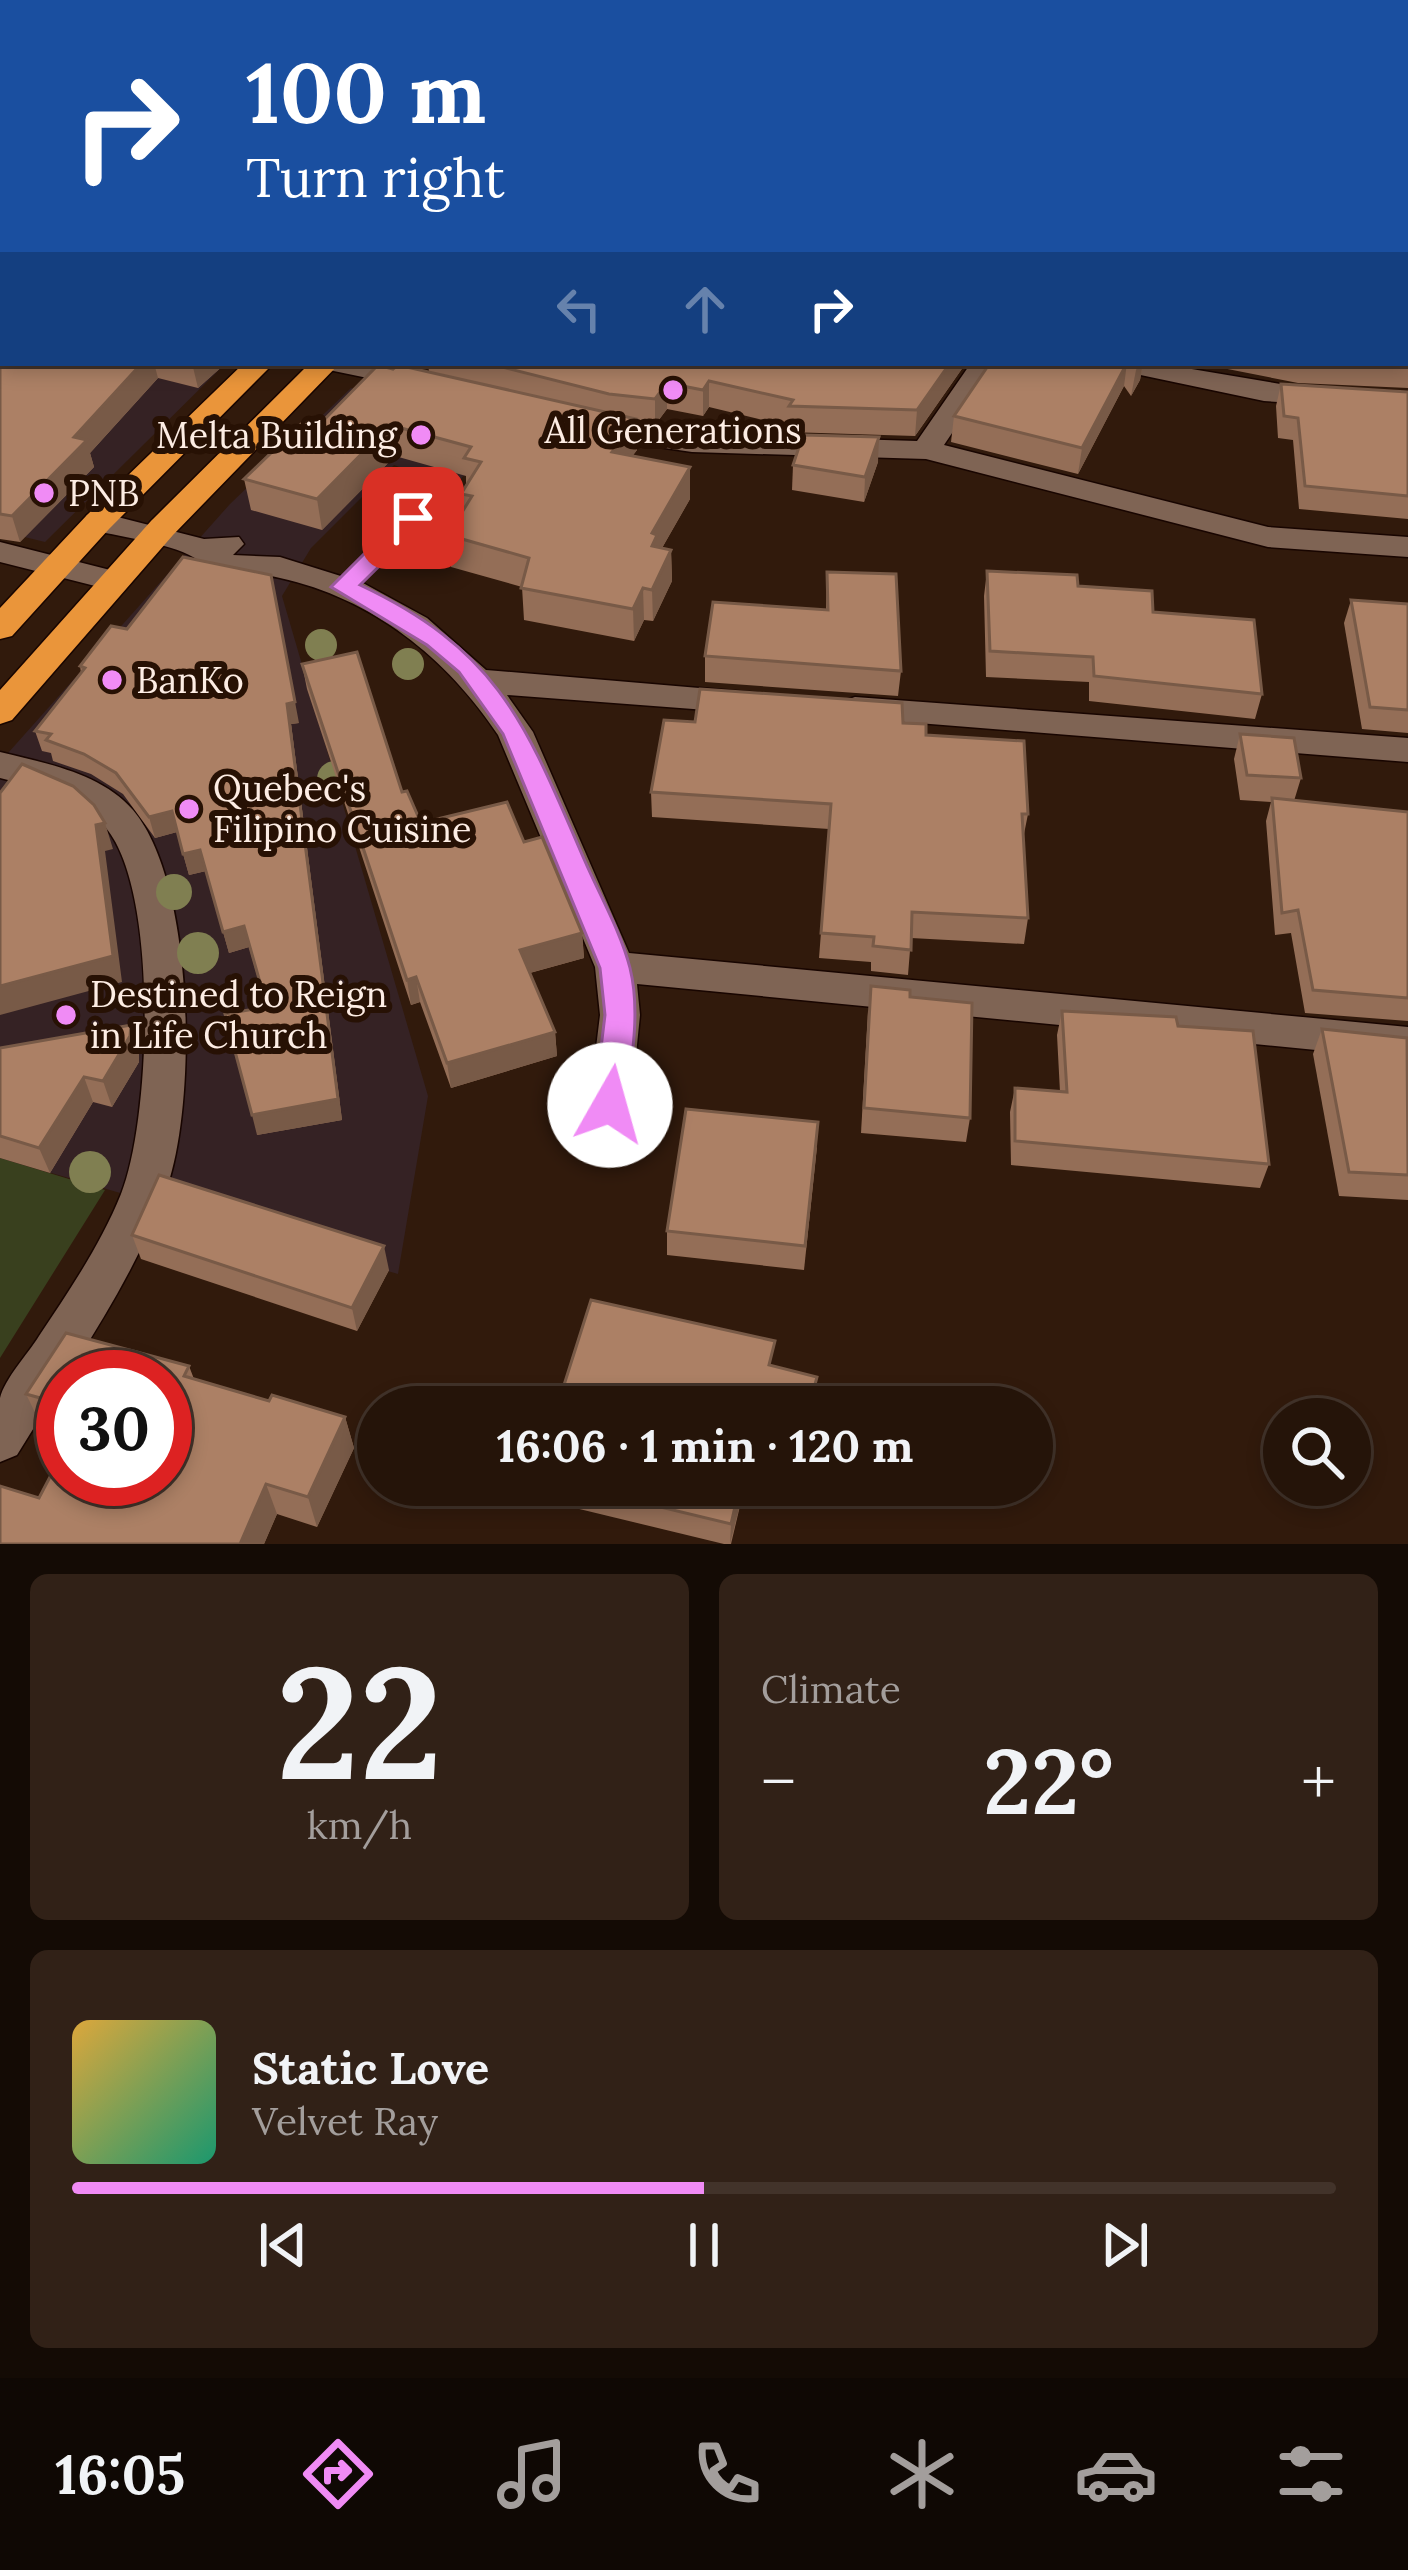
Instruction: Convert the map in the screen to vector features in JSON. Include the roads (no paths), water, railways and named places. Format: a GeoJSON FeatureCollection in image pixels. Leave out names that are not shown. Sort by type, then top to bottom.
{"type":"FeatureCollection","features":[{"type":"Feature","properties":{"kind":"highway"},"geometry":{"type":"LineString","coordinates":[[0,628],[98,522],[257,366]]}},
{"type":"Feature","properties":{"kind":"highway"},"geometry":{"type":"LineString","coordinates":[[0,712],[154,536],[327,366]]}},
{"type":"Feature","properties":{"kind":"street"},"geometry":{"type":"LineString","coordinates":[[342,366],[384,376],[402,386],[442,390]]}},
{"type":"Feature","properties":{"kind":"street"},"geometry":{"type":"LineString","coordinates":[[926,450],[983,366]]}},
{"type":"Feature","properties":{"kind":"street"},"geometry":{"type":"LineString","coordinates":[[1134,366],[1214,387],[1301,400],[1408,401]]}},
{"type":"Feature","properties":{"kind":"street"},"geometry":{"type":"LineString","coordinates":[[566,422],[609,433],[692,443],[926,450],[1268,537],[1408,547]]}},
{"type":"Feature","properties":{"kind":"street"},"geometry":{"type":"LineString","coordinates":[[98,522],[204,549],[215,562],[247,569],[273,566],[343,587],[418,626],[480,681],[515,732],[615,968],[620,1015],[610,1105]]}},
{"type":"Feature","properties":{"kind":"street"},"geometry":{"type":"LineString","coordinates":[[0,552],[115,581]]}},
{"type":"Feature","properties":{"kind":"street"},"geometry":{"type":"LineString","coordinates":[[480,681],[1408,750]]}},
{"type":"Feature","properties":{"kind":"street"},"geometry":{"type":"LineString","coordinates":[[0,765],[74,787],[121,821],[137,844],[151,901],[167,1070],[166,1113],[138,1207],[0,1438]]}},
{"type":"Feature","properties":{"kind":"street"},"geometry":{"type":"LineString","coordinates":[[615,968],[1408,1043]]}},
{"type":"Feature","properties":{"kind":"lane"},"geometry":{"type":"LineString","coordinates":[[343,587],[440,492]]}},
{"type":"Feature","properties":{"kind":"place","name":"All Generations"},"geometry":{"type":"Point","coordinates":[673,390]}},
{"type":"Feature","properties":{"kind":"place","name":"Melta Building"},"geometry":{"type":"Point","coordinates":[421,435]}},
{"type":"Feature","properties":{"kind":"place","name":"PNB"},"geometry":{"type":"Point","coordinates":[44,493]}},
{"type":"Feature","properties":{"kind":"place","name":"BanKo"},"geometry":{"type":"Point","coordinates":[112,680]}},
{"type":"Feature","properties":{"kind":"place","name":"Quebec's Filipino Cuisine"},"geometry":{"type":"Point","coordinates":[189,809]}},
{"type":"Feature","properties":{"kind":"place","name":"Destined to Reign in Life Church"},"geometry":{"type":"Point","coordinates":[66,1015]}}]}
